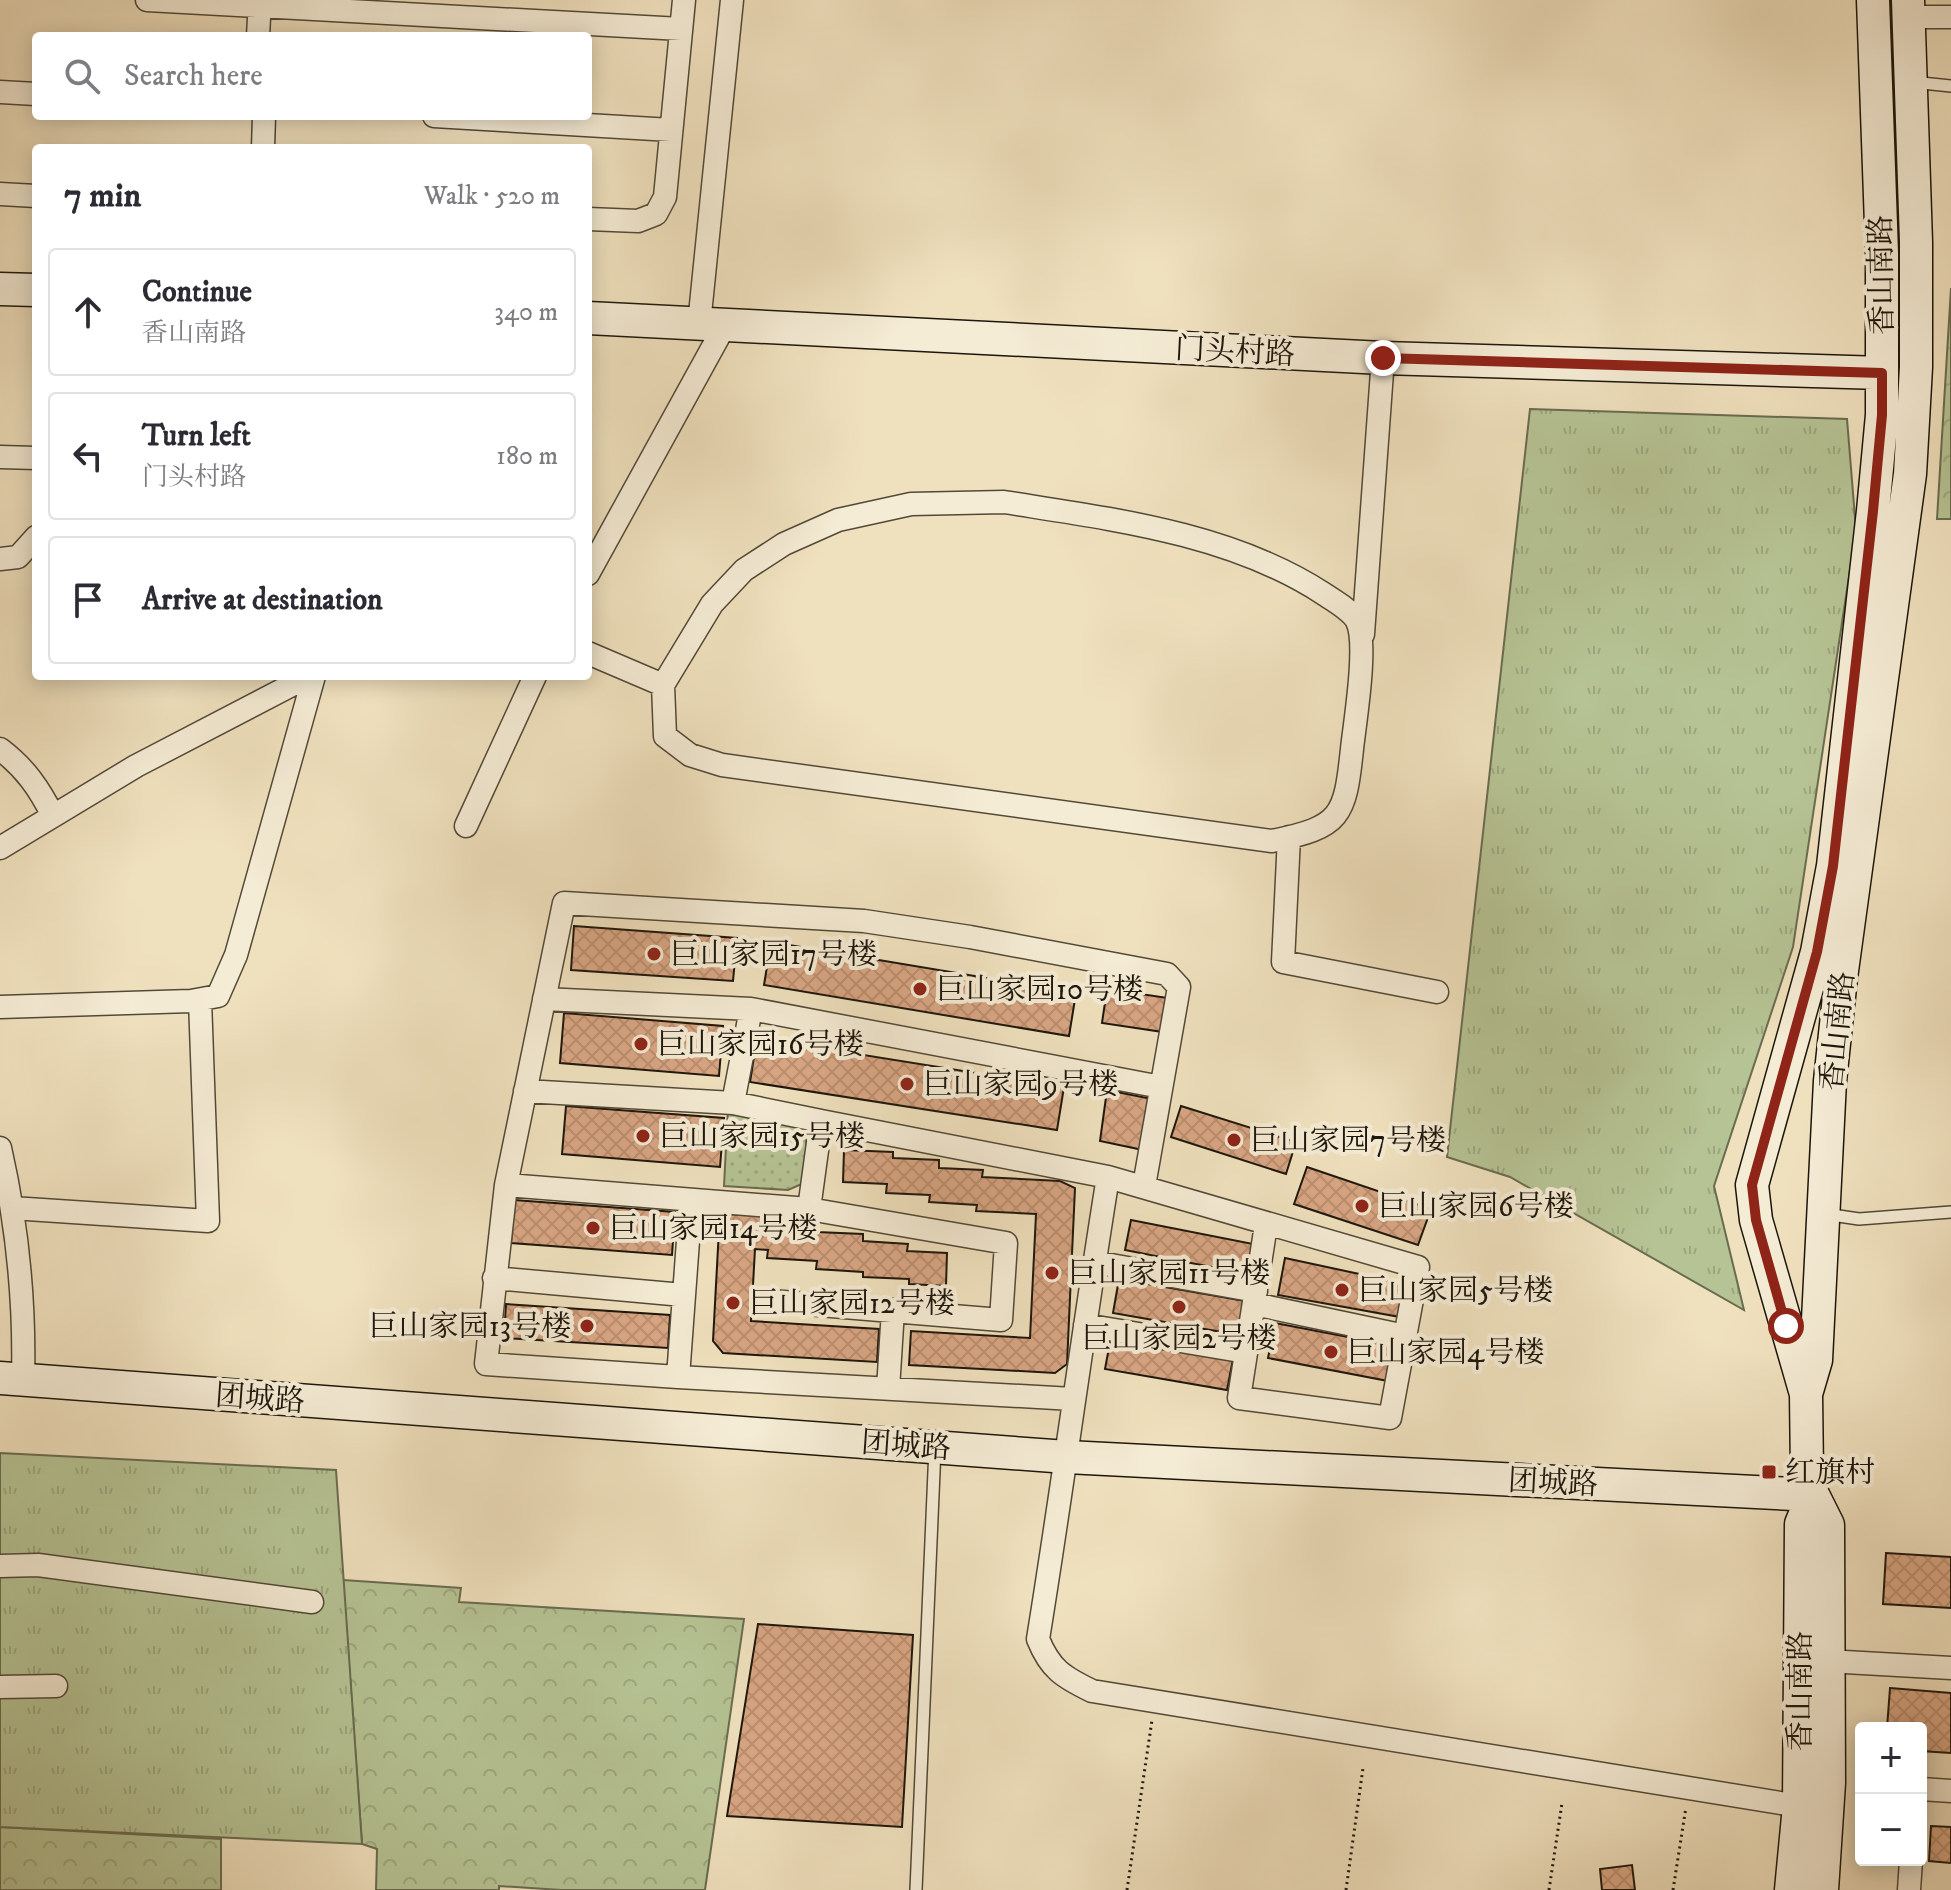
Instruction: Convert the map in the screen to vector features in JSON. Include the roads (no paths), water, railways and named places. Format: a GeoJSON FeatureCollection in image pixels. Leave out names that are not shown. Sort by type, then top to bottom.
{"type":"FeatureCollection","features":[{"type":"Feature","properties":{"kind":"street"},"geometry":{"type":"LineString","coordinates":[[147,0],[474,9],[681,29]]}},
{"type":"Feature","properties":{"kind":"street"},"geometry":{"type":"LineString","coordinates":[[592,219],[638,221],[656,214],[665,197],[684,0]]}},
{"type":"Feature","properties":{"kind":"street"},"geometry":{"type":"LineString","coordinates":[[592,566],[712,324],[732,0]]}},
{"type":"Feature","properties":{"kind":"street","name":"香山南路"},"geometry":{"type":"LineString","coordinates":[[1822,1890],[1829,1783],[1828,1525],[1813,1495],[1807,1474],[1806,1394],[1756,1220],[1752,1185],[1817,952],[1833,866],[1873,511],[1882,415],[1882,253],[1873,0]]}},
{"type":"Feature","properties":{"kind":"street"},"geometry":{"type":"LineString","coordinates":[[258,32],[260,3]]}},
{"type":"Feature","properties":{"kind":"street"},"geometry":{"type":"LineString","coordinates":[[1908,8],[1951,17]]}},
{"type":"Feature","properties":{"kind":"street","name":"香山南路"},"geometry":{"type":"LineString","coordinates":[[1806,1394],[1816,1360],[1830,1081],[1841,978],[1910,474],[1916,367],[1916,242],[1908,8]]}},
{"type":"Feature","properties":{"kind":"street"},"geometry":{"type":"LineString","coordinates":[[0,92],[32,94]]}},
{"type":"Feature","properties":{"kind":"street"},"geometry":{"type":"LineString","coordinates":[[263,144],[264,120]]}},
{"type":"Feature","properties":{"kind":"street"},"geometry":{"type":"LineString","coordinates":[[502,120],[671,130]]}},
{"type":"Feature","properties":{"kind":"street"},"geometry":{"type":"LineString","coordinates":[[0,194],[32,196]]}},
{"type":"Feature","properties":{"kind":"street"},"geometry":{"type":"LineString","coordinates":[[0,289],[32,290]]}},
{"type":"Feature","properties":{"kind":"street","name":"门头村路"},"geometry":{"type":"LineString","coordinates":[[592,318],[1383,358],[1882,373]]}},
{"type":"Feature","properties":{"kind":"street"},"geometry":{"type":"LineString","coordinates":[[1361,652],[1357,621],[1338,603],[1301,579],[1257,559],[1197,540],[1111,519],[1004,502],[911,504],[838,520],[784,544],[744,570],[712,604],[663,685],[665,736],[690,755],[722,765],[1272,841],[1306,834],[1334,819],[1348,795],[1361,652],[1383,358]]}},
{"type":"Feature","properties":{"kind":"street"},"geometry":{"type":"LineString","coordinates":[[0,457],[32,458]]}},
{"type":"Feature","properties":{"kind":"street"},"geometry":{"type":"LineString","coordinates":[[0,559],[18,557],[32,541]]}},
{"type":"Feature","properties":{"kind":"street"},"geometry":{"type":"LineString","coordinates":[[592,655],[663,685]]}},
{"type":"Feature","properties":{"kind":"street"},"geometry":{"type":"LineString","coordinates":[[0,848],[136,766],[304,680]]}},
{"type":"Feature","properties":{"kind":"street"},"geometry":{"type":"LineString","coordinates":[[0,1007],[200,1000],[218,996],[236,955],[311,680]]}},
{"type":"Feature","properties":{"kind":"street"},"geometry":{"type":"LineString","coordinates":[[466,826],[533,680]]}},
{"type":"Feature","properties":{"kind":"street"},"geometry":{"type":"LineString","coordinates":[[0,749],[22,766],[40,790],[53,816]]}},
{"type":"Feature","properties":{"kind":"street"},"geometry":{"type":"LineString","coordinates":[[1289,837],[1283,962],[1437,992]]}},
{"type":"Feature","properties":{"kind":"street"},"geometry":{"type":"LineString","coordinates":[[1073,1399],[486,1364],[506,1185],[564,903],[864,921],[970,937],[1167,974],[1179,987],[1144,1186]]}},
{"type":"Feature","properties":{"kind":"street"},"geometry":{"type":"LineString","coordinates":[[544,999],[751,1009],[1161,1087]]}},
{"type":"Feature","properties":{"kind":"street"},"geometry":{"type":"LineString","coordinates":[[12,1208],[208,1221],[200,1000]]}},
{"type":"Feature","properties":{"kind":"street"},"geometry":{"type":"LineString","coordinates":[[733,1103],[751,1009]]}},
{"type":"Feature","properties":{"kind":"street"},"geometry":{"type":"LineString","coordinates":[[525,1091],[733,1103],[1108,1177],[1418,1267],[1390,1418],[1239,1398],[1266,1225]]}},
{"type":"Feature","properties":{"kind":"street"},"geometry":{"type":"LineString","coordinates":[[809,1209],[821,1121]]}},
{"type":"Feature","properties":{"kind":"street"},"geometry":{"type":"LineString","coordinates":[[0,1148],[12,1208],[25,1328],[11,1379]]}},
{"type":"Feature","properties":{"kind":"street"},"geometry":{"type":"LineString","coordinates":[[1108,1177],[1038,1639],[1046,1658],[1064,1677],[1092,1691],[1799,1806]]}},
{"type":"Feature","properties":{"kind":"street"},"geometry":{"type":"LineString","coordinates":[[506,1185],[809,1209],[1006,1243],[1001,1320],[771,1301]]}},
{"type":"Feature","properties":{"kind":"street"},"geometry":{"type":"LineString","coordinates":[[678,1377],[691,1200]]}},
{"type":"Feature","properties":{"kind":"street"},"geometry":{"type":"LineString","coordinates":[[1094,1262],[1405,1336]]}},
{"type":"Feature","properties":{"kind":"street"},"geometry":{"type":"LineString","coordinates":[[494,1278],[683,1295]]}},
{"type":"Feature","properties":{"kind":"street"},"geometry":{"type":"LineString","coordinates":[[888,1389],[893,1310]]}},
{"type":"Feature","properties":{"kind":"street"},"geometry":{"type":"LineString","coordinates":[[1085,1325],[1246,1352]]}},
{"type":"Feature","properties":{"kind":"street","name":"团城路"},"geometry":{"type":"LineString","coordinates":[[11,1379],[1067,1457],[1813,1495]]}},
{"type":"Feature","properties":{"kind":"street","name":"香山南路"},"geometry":{"type":"LineString","coordinates":[[1791,1890],[1799,1806],[1801,1524],[1813,1495]]}},
{"type":"Feature","properties":{"kind":"street"},"geometry":{"type":"LineString","coordinates":[[0,1566],[38,1565],[312,1602]]}},
{"type":"Feature","properties":{"kind":"street"},"geometry":{"type":"LineString","coordinates":[[1827,1661],[1951,1668]]}},
{"type":"Feature","properties":{"kind":"street"},"geometry":{"type":"LineString","coordinates":[[0,1687],[56,1686]]}},
{"type":"Feature","properties":{"kind":"street"},"geometry":{"type":"LineString","coordinates":[[1927,1789],[1951,1791]]}},
{"type":"Feature","properties":{"kind":"street"},"geometry":{"type":"LineString","coordinates":[[1909,1890],[1911,1866]]}},
{"type":"Feature","properties":{"kind":"lane"},"geometry":{"type":"LineString","coordinates":[[1912,82],[1951,86]]}},
{"type":"Feature","properties":{"kind":"lane"},"geometry":{"type":"LineString","coordinates":[[1825,1214],[1859,1219],[1951,1212]]}},
{"type":"Feature","properties":{"kind":"lane"},"geometry":{"type":"LineString","coordinates":[[916,1890],[935,1447]]}},
{"type":"Feature","properties":{"kind":"place","name":"巨山家园17号楼"},"geometry":{"type":"Point","coordinates":[654,954]}},
{"type":"Feature","properties":{"kind":"place","name":"巨山家园10号楼"},"geometry":{"type":"Point","coordinates":[920,989]}},
{"type":"Feature","properties":{"kind":"place","name":"巨山家园16号楼"},"geometry":{"type":"Point","coordinates":[641,1044]}},
{"type":"Feature","properties":{"kind":"place","name":"巨山家园9号楼"},"geometry":{"type":"Point","coordinates":[907,1084]}},
{"type":"Feature","properties":{"kind":"place","name":"巨山家园15号楼"},"geometry":{"type":"Point","coordinates":[643,1136]}},
{"type":"Feature","properties":{"kind":"place","name":"巨山家园7号楼"},"geometry":{"type":"Point","coordinates":[1234,1140]}},
{"type":"Feature","properties":{"kind":"place","name":"巨山家园6号楼"},"geometry":{"type":"Point","coordinates":[1362,1206]}},
{"type":"Feature","properties":{"kind":"place","name":"巨山家园14号楼"},"geometry":{"type":"Point","coordinates":[593,1228]}},
{"type":"Feature","properties":{"kind":"place","name":"巨山家园11号楼"},"geometry":{"type":"Point","coordinates":[1052,1273]}},
{"type":"Feature","properties":{"kind":"place","name":"巨山家园5号楼"},"geometry":{"type":"Point","coordinates":[1342,1290]}},
{"type":"Feature","properties":{"kind":"place","name":"巨山家园12号楼"},"geometry":{"type":"Point","coordinates":[733,1303]}},
{"type":"Feature","properties":{"kind":"place","name":"巨山家园2号楼"},"geometry":{"type":"Point","coordinates":[1179,1307]}},
{"type":"Feature","properties":{"kind":"place","name":"巨山家园13号楼"},"geometry":{"type":"Point","coordinates":[587,1326]}},
{"type":"Feature","properties":{"kind":"place","name":"巨山家园4号楼"},"geometry":{"type":"Point","coordinates":[1331,1352]}},
{"type":"Feature","properties":{"kind":"place","name":"红旗村"},"geometry":{"type":"Point","coordinates":[1769,1472]}}]}
